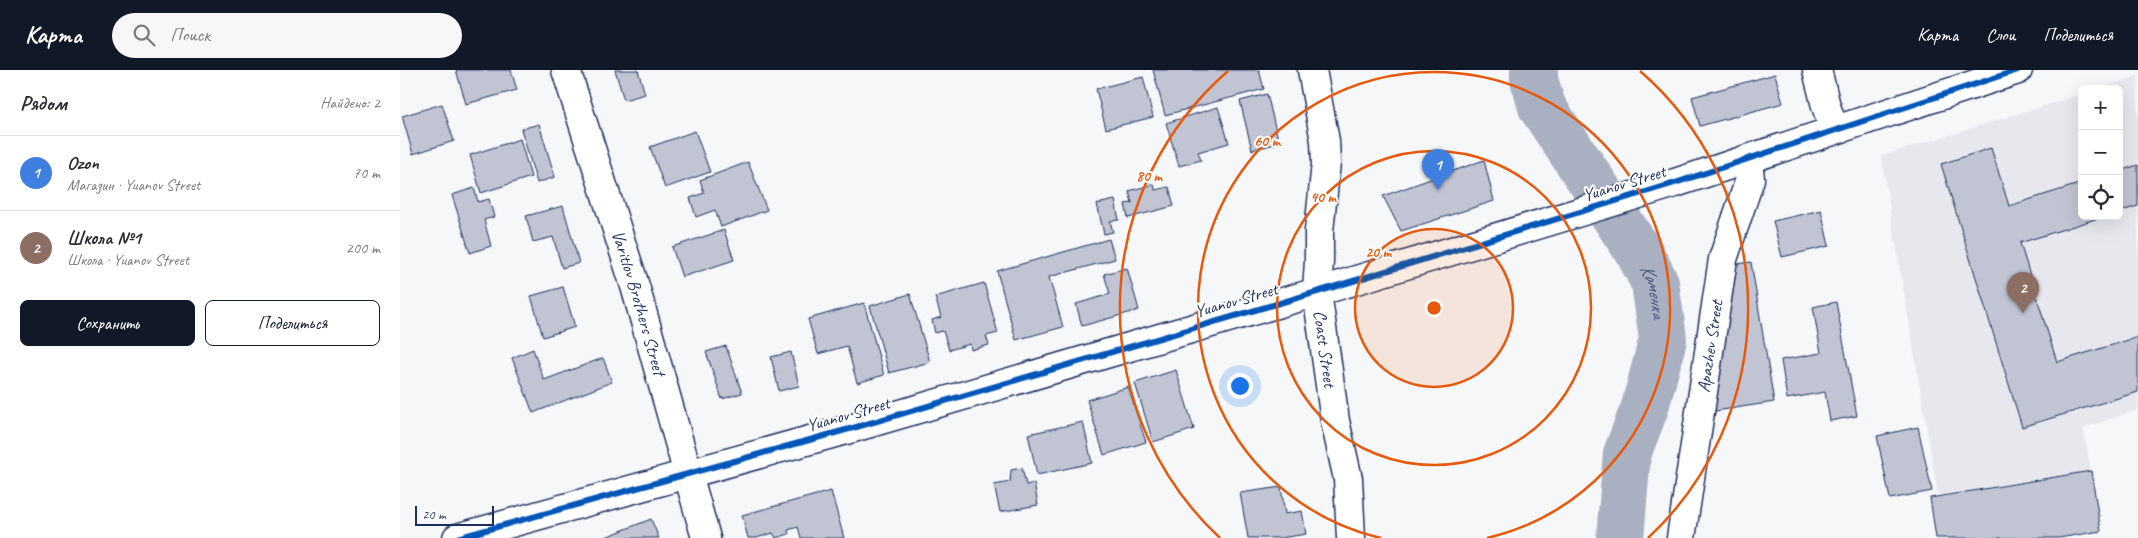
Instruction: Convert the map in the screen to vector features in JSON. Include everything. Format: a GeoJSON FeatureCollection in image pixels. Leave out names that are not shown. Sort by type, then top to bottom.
{"type":"FeatureCollection","features":[{"type":"Feature","properties":{"kind":"street","name":"Varitlov Brothers Street"},"geometry":{"type":"LineString","coordinates":[[566,70],[634,286],[689,473],[706,538]]}},
{"type":"Feature","properties":{"kind":"street","name":"Coast Street"},"geometry":{"type":"LineString","coordinates":[[1312,70],[1325,140],[1326,163],[1319,231],[1317,292],[1335,421],[1348,479],[1352,538]]}},
{"type":"Feature","properties":{"kind":"street"},"geometry":{"type":"LineString","coordinates":[[1817,70],[1834,130]]}},
{"type":"Feature","properties":{"kind":"street","name":"Yuanov Street"},"geometry":{"type":"LineString","coordinates":[[457,538],[973,394],[1317,292],[1675,183],[2018,70]]}},
{"type":"Feature","properties":{"kind":"street","name":"Apazhev Street"},"geometry":{"type":"LineString","coordinates":[[1681,538],[1723,259],[1750,179],[1748,159]]}},
{"type":"Feature","properties":{"kind":"shaded area"},"geometry":{"type":"Polygon","coordinates":[[[2138,76],[2138,410],[2083,428],[2091,471],[1938,495],[1881,156],[2078,95],[2078,220],[2123,220],[2123,85],[2110,85],[2138,76]]]}},
{"type":"Feature","properties":{"kind":"building"},"geometry":{"type":"Polygon","coordinates":[[[456,70],[511,70],[517,90],[466,104],[456,70]]]}},
{"type":"Feature","properties":{"kind":"building"},"geometry":{"type":"Polygon","coordinates":[[[615,70],[638,70],[645,94],[624,100],[615,70]]]}},
{"type":"Feature","properties":{"kind":"building"},"geometry":{"type":"Polygon","coordinates":[[[1153,70],[1259,70],[1264,89],[1165,115],[1153,70]]]}},
{"type":"Feature","properties":{"kind":"building"},"geometry":{"type":"Polygon","coordinates":[[[1775,74],[1783,103],[1700,126],[1692,97],[1775,74]]]}},
{"type":"Feature","properties":{"kind":"building"},"geometry":{"type":"Polygon","coordinates":[[[1143,77],[1153,117],[1106,129],[1096,89],[1143,77]]]}},
{"type":"Feature","properties":{"kind":"building"},"geometry":{"type":"Polygon","coordinates":[[[1267,94],[1279,143],[1252,150],[1240,101],[1267,94]]]}},
{"type":"Feature","properties":{"kind":"building"},"geometry":{"type":"Polygon","coordinates":[[[442,104],[454,141],[413,154],[402,116],[442,104]]]}},
{"type":"Feature","properties":{"kind":"building"},"geometry":{"type":"Polygon","coordinates":[[[1218,107],[1229,143],[1198,152],[1201,160],[1179,166],[1166,123],[1218,107]]]}},
{"type":"Feature","properties":{"kind":"building"},"geometry":{"type":"Polygon","coordinates":[[[539,124],[555,177],[537,183],[521,129],[539,124]]]}},
{"type":"Feature","properties":{"kind":"building"},"geometry":{"type":"Polygon","coordinates":[[[695,131],[710,172],[665,188],[650,147],[695,131]]]}},
{"type":"Feature","properties":{"kind":"building"},"geometry":{"type":"Polygon","coordinates":[[[520,139],[531,177],[481,193],[470,155],[520,139]]]}},
{"type":"Feature","properties":{"kind":"building"},"geometry":{"type":"Polygon","coordinates":[[[1991,148],[2009,206],[2078,184],[2078,220],[2092,220],[2020,243],[2057,362],[2138,337],[2138,392],[2022,427],[1941,164],[1991,148]]]}},
{"type":"Feature","properties":{"kind":"building"},"geometry":{"type":"Polygon","coordinates":[[[1484,160],[1494,201],[1401,231],[1383,196],[1484,160]]]}},
{"type":"Feature","properties":{"kind":"building"},"geometry":{"type":"Polygon","coordinates":[[[748,162],[767,210],[721,227],[715,210],[696,217],[690,198],[704,193],[700,180],[748,162]]]}},
{"type":"Feature","properties":{"kind":"building"},"geometry":{"type":"Polygon","coordinates":[[[2138,165],[2138,206],[2123,211],[2123,175],[2123,170],[2138,165]]]}},
{"type":"Feature","properties":{"kind":"building"},"geometry":{"type":"Polygon","coordinates":[[[1154,184],[1155,190],[1169,187],[1174,206],[1128,218],[1125,204],[1132,203],[1129,191],[1154,184]]]}},
{"type":"Feature","properties":{"kind":"building"},"geometry":{"type":"Polygon","coordinates":[[[474,188],[478,202],[489,199],[494,217],[484,220],[491,246],[470,253],[452,195],[474,188]]]}},
{"type":"Feature","properties":{"kind":"building"},"geometry":{"type":"Polygon","coordinates":[[[1115,200],[1119,220],[1110,221],[1113,232],[1104,234],[1097,204],[1115,200]]]}},
{"type":"Feature","properties":{"kind":"building"},"geometry":{"type":"Polygon","coordinates":[[[563,206],[579,263],[562,268],[553,237],[533,242],[526,216],[563,206]]]}},
{"type":"Feature","properties":{"kind":"building"},"geometry":{"type":"Polygon","coordinates":[[[1821,210],[1829,246],[1782,257],[1773,221],[1821,210]]]}},
{"type":"Feature","properties":{"kind":"building"},"geometry":{"type":"Polygon","coordinates":[[[724,230],[734,260],[682,277],[672,247],[724,230]]]}},
{"type":"Feature","properties":{"kind":"building"},"geometry":{"type":"Polygon","coordinates":[[[1109,239],[1115,259],[1049,277],[1063,327],[1016,340],[997,271],[1109,239]]]}},
{"type":"Feature","properties":{"kind":"building"},"geometry":{"type":"Polygon","coordinates":[[[1751,262],[1774,402],[1709,412],[1731,265],[1751,262]]]}},
{"type":"Feature","properties":{"kind":"building"},"geometry":{"type":"Polygon","coordinates":[[[1127,268],[1139,310],[1082,326],[1076,304],[1110,294],[1104,274],[1127,268]]]}},
{"type":"Feature","properties":{"kind":"building"},"geometry":{"type":"Polygon","coordinates":[[[984,283],[998,333],[986,336],[989,345],[971,350],[970,344],[949,350],[943,331],[935,333],[932,320],[941,317],[935,297],[984,283]]]}},
{"type":"Feature","properties":{"kind":"building"},"geometry":{"type":"Polygon","coordinates":[[[563,287],[575,327],[543,337],[531,296],[563,287]]]}},
{"type":"Feature","properties":{"kind":"building"},"geometry":{"type":"Polygon","coordinates":[[[910,294],[930,362],[889,373],[870,306],[910,294]]]}},
{"type":"Feature","properties":{"kind":"building"},"geometry":{"type":"Polygon","coordinates":[[[1836,302],[1857,416],[1830,421],[1825,392],[1787,399],[1781,360],[1821,353],[1813,307],[1836,302]]]}},
{"type":"Feature","properties":{"kind":"building"},"geometry":{"type":"Polygon","coordinates":[[[864,303],[884,375],[857,383],[847,346],[818,354],[808,319],[864,303]]]}},
{"type":"Feature","properties":{"kind":"building"},"geometry":{"type":"Polygon","coordinates":[[[726,346],[742,393],[722,399],[706,352],[726,346]]]}},
{"type":"Feature","properties":{"kind":"building"},"geometry":{"type":"Polygon","coordinates":[[[533,349],[544,380],[603,358],[612,382],[533,413],[512,358],[533,349]]]}},
{"type":"Feature","properties":{"kind":"building"},"geometry":{"type":"Polygon","coordinates":[[[791,352],[799,386],[779,391],[771,357],[791,352]]]}},
{"type":"Feature","properties":{"kind":"building"},"geometry":{"type":"Polygon","coordinates":[[[1176,370],[1194,429],[1153,442],[1135,383],[1176,370]]]}},
{"type":"Feature","properties":{"kind":"building"},"geometry":{"type":"Polygon","coordinates":[[[1128,387],[1146,442],[1104,455],[1087,400],[1128,387]]]}},
{"type":"Feature","properties":{"kind":"building"},"geometry":{"type":"Polygon","coordinates":[[[1083,422],[1092,463],[1037,475],[1028,434],[1083,422]]]}},
{"type":"Feature","properties":{"kind":"building"},"geometry":{"type":"Polygon","coordinates":[[[1918,427],[1932,491],[1890,499],[1877,436],[1918,427]]]}},
{"type":"Feature","properties":{"kind":"building"},"geometry":{"type":"Polygon","coordinates":[[[1022,468],[1026,485],[1034,483],[1038,505],[1000,512],[994,485],[1010,482],[1011,470],[1022,468]]]}},
{"type":"Feature","properties":{"kind":"building"},"geometry":{"type":"Polygon","coordinates":[[[2091,471],[2101,531],[2059,538],[1936,538],[1930,498],[2091,471]]]}},
{"type":"Feature","properties":{"kind":"building"},"geometry":{"type":"Polygon","coordinates":[[[1281,487],[1285,514],[1302,511],[1306,534],[1281,538],[1248,538],[1240,493],[1281,487]]]}},
{"type":"Feature","properties":{"kind":"building"},"geometry":{"type":"Polygon","coordinates":[[[831,491],[844,538],[801,538],[798,527],[788,530],[789,534],[776,538],[773,533],[756,538],[748,538],[742,515],[831,491]]]}},
{"type":"Feature","properties":{"kind":"building"},"geometry":{"type":"Polygon","coordinates":[[[651,519],[659,538],[603,538],[651,519]]]}},
{"type":"Feature","properties":{"kind":"waterway","name":"Каменка"},"geometry":{"type":"LineString","coordinates":[[1534,70],[1534,79],[1542,107],[1639,252],[1655,283],[1663,339],[1645,407],[1627,454],[1620,538]]}},
{"type":"Feature","properties":{"kind":"cycle path"},"geometry":{"type":"LineString","coordinates":[[457,538],[853,428],[1317,292],[1675,183],[2018,70]]}},
{"type":"Feature","properties":{"kind":"place","name":"Ozon"},"geometry":{"type":"Point","coordinates":[1438,190]}},
{"type":"Feature","properties":{"kind":"place","name":"Школа №1"},"geometry":{"type":"Point","coordinates":[2023,313]}}]}
